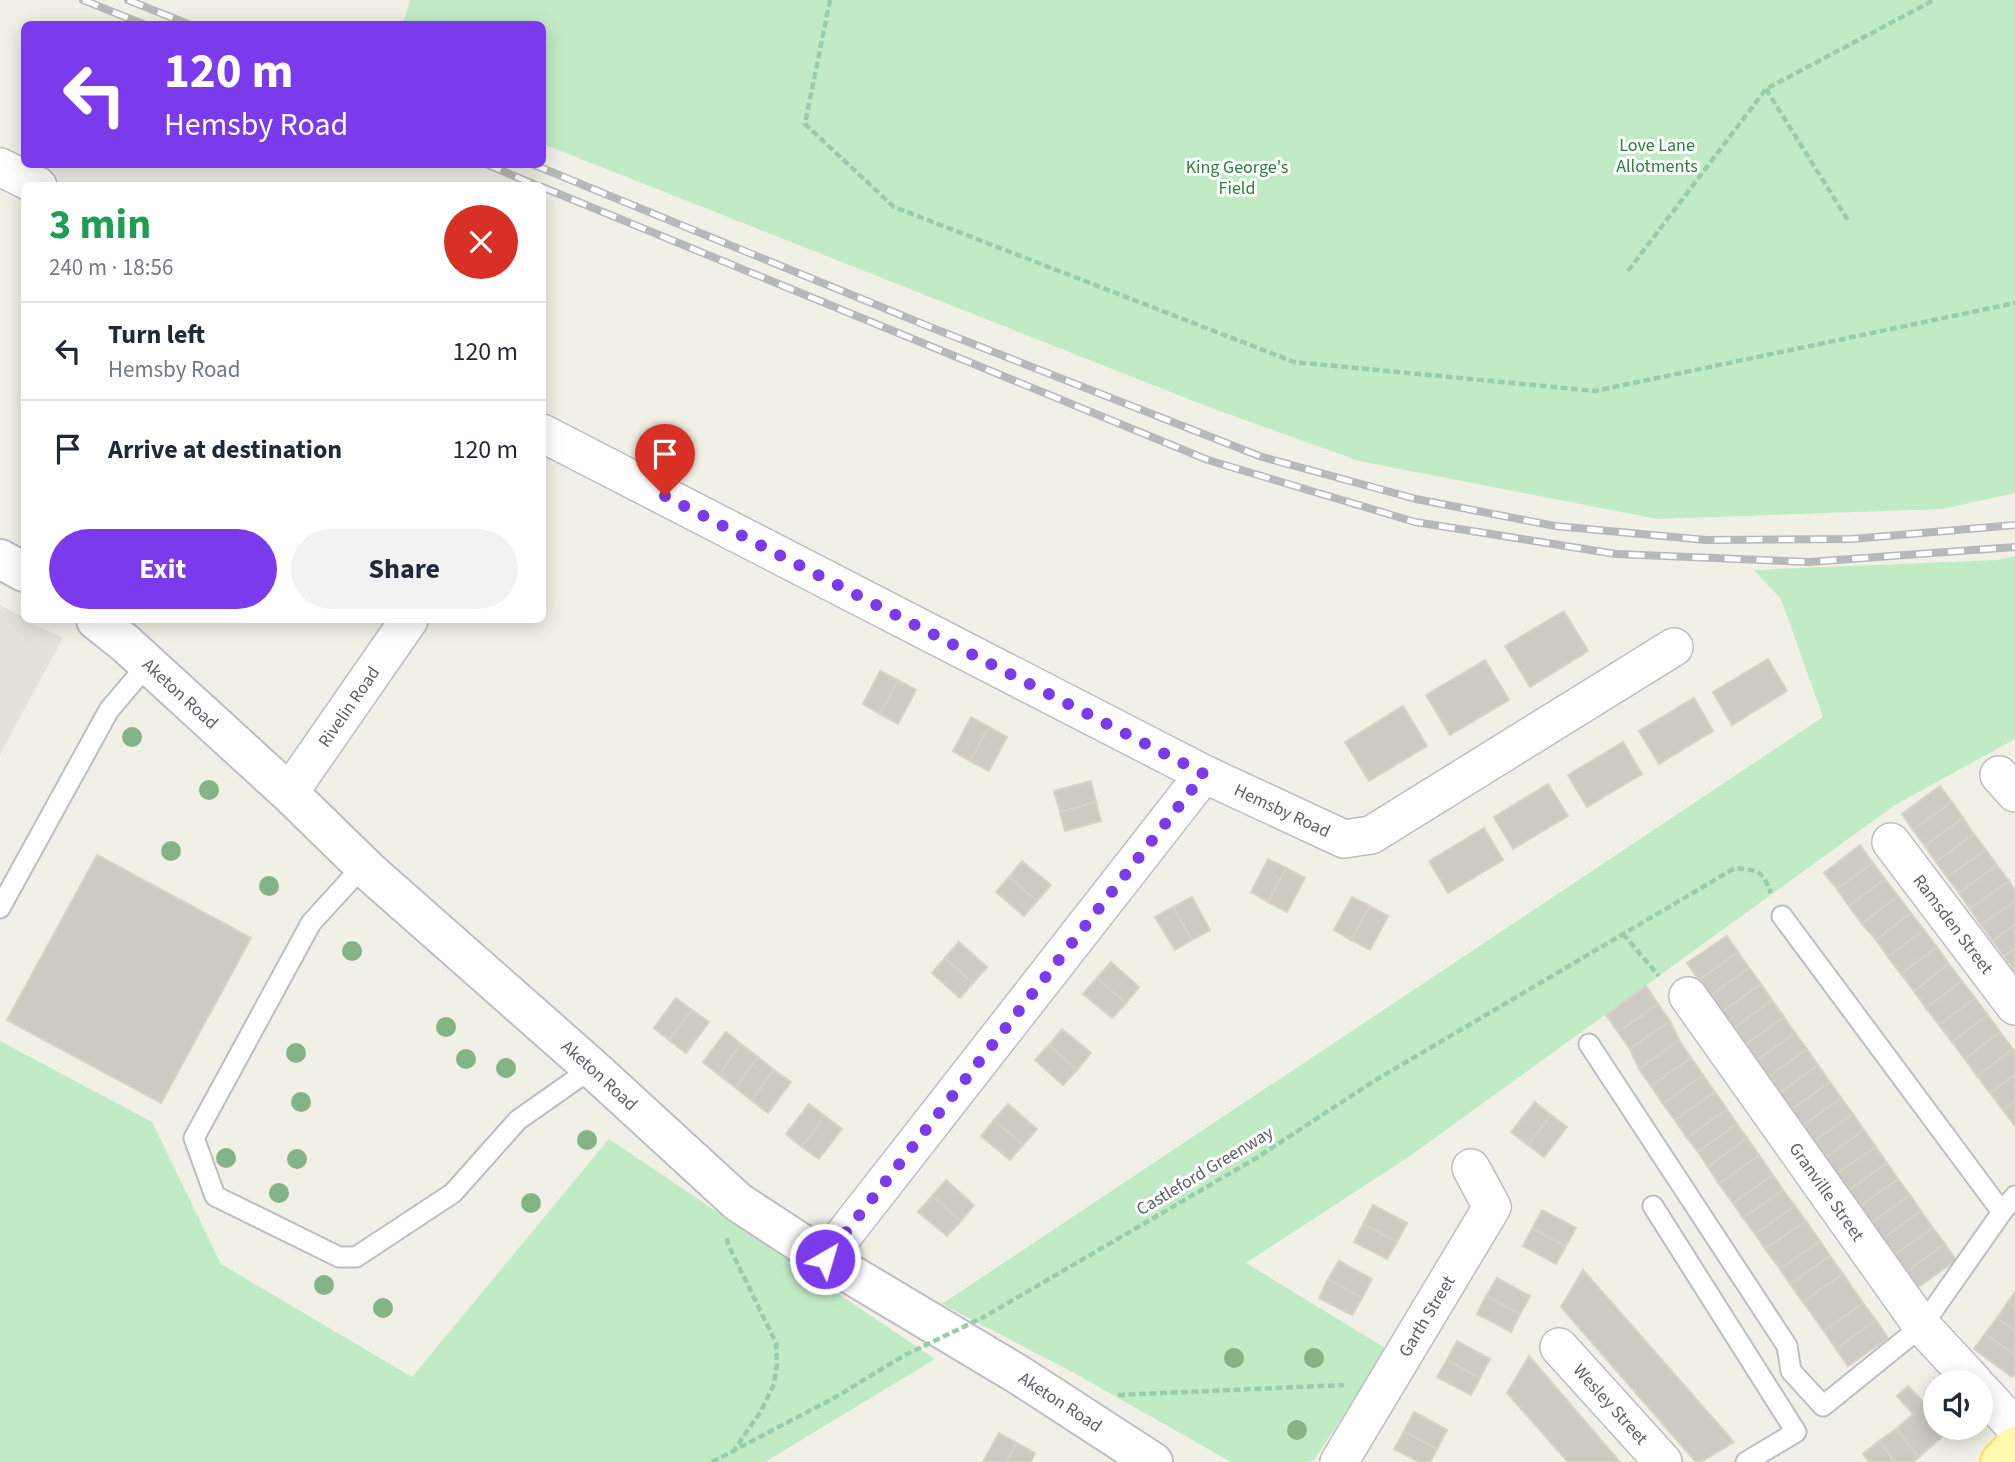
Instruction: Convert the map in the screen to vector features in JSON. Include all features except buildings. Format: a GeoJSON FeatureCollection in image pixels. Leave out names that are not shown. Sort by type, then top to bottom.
{"type":"FeatureCollection","features":[{"type":"Feature","properties":{"kind":"main road"},"geometry":{"type":"LineString","coordinates":[[0,559],[21,570]]}},
{"type":"Feature","properties":{"kind":"main road","name":"Aketon Road"},"geometry":{"type":"LineString","coordinates":[[100,623],[289,793],[363,866],[592,1068],[738,1202],[825,1259],[1019,1375],[1153,1462]]}},
{"type":"Feature","properties":{"kind":"main road"},"geometry":{"type":"LineString","coordinates":[[2000,1462],[2015,1446]]}},
{"type":"Feature","properties":{"kind":"street"},"geometry":{"type":"LineString","coordinates":[[0,167],[30,182]]}},
{"type":"Feature","properties":{"kind":"street","name":"Hemsby Road"},"geometry":{"type":"LineString","coordinates":[[546,435],[1204,774],[1344,839],[1371,835],[1674,647]]}},
{"type":"Feature","properties":{"kind":"street","name":"Rivelin Road"},"geometry":{"type":"LineString","coordinates":[[289,793],[407,623]]}},
{"type":"Feature","properties":{"kind":"street"},"geometry":{"type":"LineString","coordinates":[[825,1259],[1204,774]]}},
{"type":"Feature","properties":{"kind":"street","name":"Ramsden Street"},"geometry":{"type":"LineString","coordinates":[[1891,842],[2015,1006]]}},
{"type":"Feature","properties":{"kind":"street","name":"Granville Street"},"geometry":{"type":"LineString","coordinates":[[1688,996],[1922,1326],[1963,1370]]}},
{"type":"Feature","properties":{"kind":"street","name":"Garth Street"},"geometry":{"type":"LineString","coordinates":[[1339,1462],[1492,1207],[1471,1168]]}},
{"type":"Feature","properties":{"kind":"street","name":"Wesley Street"},"geometry":{"type":"LineString","coordinates":[[1559,1347],[1663,1462]]}},
{"type":"Feature","properties":{"kind":"street"},"geometry":{"type":"LineString","coordinates":[[1993,1403],[2015,1427]]}},
{"type":"Feature","properties":{"kind":"lane"},"geometry":{"type":"LineString","coordinates":[[0,908],[109,710],[148,664]]}},
{"type":"Feature","properties":{"kind":"lane"},"geometry":{"type":"LineString","coordinates":[[363,866],[311,923],[194,1139],[215,1196],[339,1256],[356,1257],[453,1194],[518,1120],[592,1068]]}},
{"type":"Feature","properties":{"kind":"lane"},"geometry":{"type":"LineString","coordinates":[[1782,916],[2002,1212]]}},
{"type":"Feature","properties":{"kind":"lane"},"geometry":{"type":"LineString","coordinates":[[1589,1044],[1787,1346],[1791,1371],[1823,1406],[1922,1326],[2015,1196]]}},
{"type":"Feature","properties":{"kind":"lane"},"geometry":{"type":"LineString","coordinates":[[1653,1206],[1796,1432],[1745,1462]]}},
{"type":"Feature","properties":{"kind":"path"},"geometry":{"type":"LineString","coordinates":[[830,0],[806,124],[894,207],[1294,362],[1595,391],[2015,303]]}},
{"type":"Feature","properties":{"kind":"path"},"geometry":{"type":"LineString","coordinates":[[1628,271],[1766,89],[1934,0]]}},
{"type":"Feature","properties":{"kind":"path"},"geometry":{"type":"LineString","coordinates":[[1766,89],[1849,222]]}},
{"type":"Feature","properties":{"kind":"path","name":"Castleford Greenway"},"geometry":{"type":"LineString","coordinates":[[712,1462],[834,1398],[905,1354],[986,1316],[1258,1157],[1374,1081],[1735,868],[1755,870],[1764,876],[1782,916]]}},
{"type":"Feature","properties":{"kind":"path"},"geometry":{"type":"LineString","coordinates":[[1623,934],[1668,988],[1688,996]]}},
{"type":"Feature","properties":{"kind":"path"},"geometry":{"type":"LineString","coordinates":[[735,1449],[761,1411],[774,1384],[777,1364],[776,1343],[727,1244],[726,1231],[738,1202]]}},
{"type":"Feature","properties":{"kind":"path"},"geometry":{"type":"LineString","coordinates":[[1110,1395],[1386,1383]]}},
{"type":"Feature","properties":{"kind":"shaded area"},"geometry":{"type":"Polygon","coordinates":[[[0,605],[21,616],[21,623],[30,623],[63,638],[0,754],[0,605]]]}},
{"type":"Feature","properties":{"kind":"green space"},"geometry":{"type":"Polygon","coordinates":[[[410,0],[2015,0],[2015,493],[1942,509],[1657,519],[1359,461],[1206,406],[546,145],[546,21],[404,21],[410,0]]]}},
{"type":"Feature","properties":{"kind":"green space"},"geometry":{"type":"Polygon","coordinates":[[[2015,556],[2015,739],[1895,805],[1410,1156],[1246,1263],[1387,1349],[1314,1460],[1231,1462],[1076,1374],[942,1304],[1823,717],[1781,599],[1754,570],[1998,560],[2015,556]]]}},
{"type":"Feature","properties":{"kind":"green space"},"geometry":{"type":"Polygon","coordinates":[[[0,1041],[152,1122],[221,1264],[412,1377],[609,1139],[935,1359],[765,1462],[0,1462],[0,1041]]]}},
{"type":"Feature","properties":{"kind":"railway"},"geometry":{"type":"LineString","coordinates":[[83,0],[136,21]]}},
{"type":"Feature","properties":{"kind":"railway"},"geometry":{"type":"LineString","coordinates":[[128,0],[180,21]]}},
{"type":"Feature","properties":{"kind":"railway"},"geometry":{"type":"LineString","coordinates":[[495,168],[529,182]]}},
{"type":"Feature","properties":{"kind":"railway"},"geometry":{"type":"LineString","coordinates":[[542,168],[935,329],[1262,457],[1416,499],[1555,526],[1706,540],[1852,539],[2015,525]]}},
{"type":"Feature","properties":{"kind":"railway"},"geometry":{"type":"LineString","coordinates":[[546,189],[1208,460],[1415,522],[1616,554],[1809,562],[2015,547]]}},
{"type":"Feature","properties":{"kind":"route"},"geometry":{"type":"LineString","coordinates":[[665,496],[1204,774],[825,1259]]}},
{"type":"Feature","properties":{"kind":"park label","name":"Love Lane Allotments"},"geometry":{"type":"Point","coordinates":[1657,155]}},
{"type":"Feature","properties":{"kind":"park label","name":"King George's Field"},"geometry":{"type":"Point","coordinates":[1237,177]}}]}
